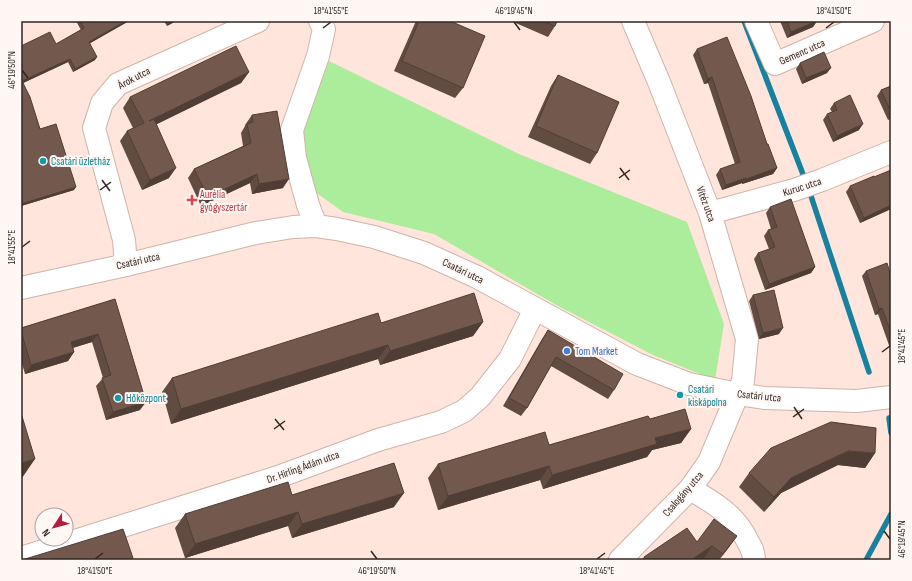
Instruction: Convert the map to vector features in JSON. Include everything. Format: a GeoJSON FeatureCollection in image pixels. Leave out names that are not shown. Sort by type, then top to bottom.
{"type":"FeatureCollection","features":[{"type":"Feature","properties":{"kind":"street","name":"Árok utca"},"geometry":{"type":"LineString","coordinates":[[126,265],[124,240],[94,128],[102,103],[118,84],[258,21]]}},
{"type":"Feature","properties":{"kind":"street","name":"Vitéz utca"},"geometry":{"type":"LineString","coordinates":[[633,21],[659,82],[710,213],[747,339],[745,369],[738,394]]}},
{"type":"Feature","properties":{"kind":"street","name":"Gemenc utca"},"geometry":{"type":"LineString","coordinates":[[756,21],[775,64],[873,21]]}},
{"type":"Feature","properties":{"kind":"street"},"geometry":{"type":"LineString","coordinates":[[316,226],[308,205],[295,158],[292,130],[318,56],[323,24]]}},
{"type":"Feature","properties":{"kind":"street","name":"Kuruc utca"},"geometry":{"type":"LineString","coordinates":[[710,213],[794,190],[891,152]]}},
{"type":"Feature","properties":{"kind":"street","name":"Csatári utca"},"geometry":{"type":"LineString","coordinates":[[21,288],[126,265],[256,233],[293,227],[316,226],[374,237],[424,253],[477,277],[637,364],[689,384],[764,398],[857,401],[891,397]]}},
{"type":"Feature","properties":{"kind":"street","name":"Dr. Hirling Ádám utca"},"geometry":{"type":"LineString","coordinates":[[21,558],[278,477],[378,440],[441,422],[464,411],[480,397],[510,359],[535,309]]}},
{"type":"Feature","properties":{"kind":"street","name":"Csalogány utca"},"geometry":{"type":"LineString","coordinates":[[620,560],[690,489],[709,462],[738,394]]}},
{"type":"Feature","properties":{"kind":"street"},"geometry":{"type":"LineString","coordinates":[[690,489],[720,507],[742,528],[754,552],[754,560]]}},
{"type":"Feature","properties":{"kind":"green space"},"geometry":{"type":"Polygon","coordinates":[[[329,61],[519,154],[687,222],[724,324],[715,380],[653,355],[558,306],[434,234],[343,212],[311,189],[301,126],[329,61]]]}},
{"type":"Feature","properties":{"kind":"building"},"geometry":{"type":"Polygon","coordinates":[[[80,21],[126,21],[89,42],[97,57],[75,69],[70,59],[22,81],[30,97],[40,129],[56,124],[76,187],[21,204],[21,46],[50,32],[56,44],[84,28],[80,21]]]}},
{"type":"Feature","properties":{"kind":"building"},"geometry":{"type":"Polygon","coordinates":[[[419,21],[450,21],[485,36],[463,88],[402,61],[419,21]]]}},
{"type":"Feature","properties":{"kind":"building"},"geometry":{"type":"Polygon","coordinates":[[[543,21],[557,21],[555,26],[543,21]]]}},
{"type":"Feature","properties":{"kind":"building"},"geometry":{"type":"Polygon","coordinates":[[[787,21],[817,21],[791,32],[787,21]]]}},
{"type":"Feature","properties":{"kind":"building"},"geometry":{"type":"Polygon","coordinates":[[[727,37],[751,96],[767,144],[777,168],[726,185],[720,169],[740,162],[712,77],[708,79],[697,49],[727,37]]]}},
{"type":"Feature","properties":{"kind":"building"},"geometry":{"type":"Polygon","coordinates":[[[236,46],[249,72],[149,121],[154,119],[176,168],[150,180],[127,131],[144,123],[130,97],[236,46]]]}},
{"type":"Feature","properties":{"kind":"building"},"geometry":{"type":"Polygon","coordinates":[[[824,52],[831,68],[806,78],[800,63],[824,52]]]}},
{"type":"Feature","properties":{"kind":"building"},"geometry":{"type":"Polygon","coordinates":[[[558,75],[619,102],[597,153],[536,126],[558,75]]]}},
{"type":"Feature","properties":{"kind":"building"},"geometry":{"type":"Polygon","coordinates":[[[891,86],[891,112],[881,90],[891,86]]]}},
{"type":"Feature","properties":{"kind":"building"},"geometry":{"type":"Polygon","coordinates":[[[850,95],[863,124],[837,136],[827,114],[837,110],[834,103],[850,95]]]}},
{"type":"Feature","properties":{"kind":"building"},"geometry":{"type":"Polygon","coordinates":[[[277,111],[289,179],[259,184],[257,174],[208,197],[194,169],[251,143],[247,124],[253,122],[252,115],[277,111]]]}},
{"type":"Feature","properties":{"kind":"building"},"geometry":{"type":"Polygon","coordinates":[[[891,170],[891,205],[864,218],[850,186],[891,170]]]}},
{"type":"Feature","properties":{"kind":"building"},"geometry":{"type":"Polygon","coordinates":[[[791,199],[815,267],[769,284],[758,253],[775,247],[768,230],[777,227],[770,207],[791,199]]]}},
{"type":"Feature","properties":{"kind":"building"},"geometry":{"type":"Polygon","coordinates":[[[887,263],[891,276],[891,333],[882,308],[879,309],[866,271],[887,263]]]}},
{"type":"Feature","properties":{"kind":"building"},"geometry":{"type":"Polygon","coordinates":[[[774,290],[783,328],[763,333],[753,295],[774,290]]]}},
{"type":"Feature","properties":{"kind":"building"},"geometry":{"type":"Polygon","coordinates":[[[474,293],[483,322],[390,351],[388,345],[181,409],[172,378],[378,313],[381,323],[474,293]]]}},
{"type":"Feature","properties":{"kind":"building"},"geometry":{"type":"Polygon","coordinates":[[[115,299],[146,402],[113,412],[102,378],[111,375],[98,334],[71,342],[74,352],[31,365],[21,328],[115,299]]]}},
{"type":"Feature","properties":{"kind":"building"},"geometry":{"type":"Polygon","coordinates":[[[548,330],[623,374],[614,390],[556,357],[527,408],[509,398],[548,330]]]}},
{"type":"Feature","properties":{"kind":"building"},"geometry":{"type":"Polygon","coordinates":[[[685,409],[691,429],[655,438],[657,444],[552,475],[549,466],[448,496],[438,464],[545,432],[549,445],[648,416],[650,419],[685,409]]]}},
{"type":"Feature","properties":{"kind":"building"},"geometry":{"type":"Polygon","coordinates":[[[21,413],[35,459],[21,463],[21,413]]]}},
{"type":"Feature","properties":{"kind":"building"},"geometry":{"type":"Polygon","coordinates":[[[831,422],[876,428],[875,453],[848,451],[791,478],[774,497],[749,473],[771,448],[831,422]]]}},
{"type":"Feature","properties":{"kind":"building"},"geometry":{"type":"Polygon","coordinates":[[[394,463],[404,493],[302,524],[298,512],[195,544],[185,514],[288,482],[292,495],[394,463]]]}},
{"type":"Feature","properties":{"kind":"building"},"geometry":{"type":"Polygon","coordinates":[[[714,519],[737,536],[723,554],[712,546],[691,560],[647,560],[644,557],[687,528],[697,542],[714,519]]]}},
{"type":"Feature","properties":{"kind":"building"},"geometry":{"type":"Polygon","coordinates":[[[123,529],[133,558],[127,560],[22,560],[64,547],[74,547],[74,544],[123,529]]]}},
{"type":"Feature","properties":{"kind":"waterway"},"geometry":{"type":"LineString","coordinates":[[744,21],[806,182]]}},
{"type":"Feature","properties":{"kind":"waterway"},"geometry":{"type":"LineString","coordinates":[[809,190],[869,372]]}},
{"type":"Feature","properties":{"kind":"waterway"},"geometry":{"type":"LineString","coordinates":[[889,418],[891,433]]}},
{"type":"Feature","properties":{"kind":"waterway"},"geometry":{"type":"LineString","coordinates":[[866,560],[891,514]]}},
{"type":"Feature","properties":{"kind":"place","name":"Csatári üzletház"},"geometry":{"type":"Point","coordinates":[43,161]}},
{"type":"Feature","properties":{"kind":"place","name":"Aurélia gyógyszertár"},"geometry":{"type":"Point","coordinates":[192,200]}},
{"type":"Feature","properties":{"kind":"place","name":"Tom Market"},"geometry":{"type":"Point","coordinates":[567,351]}},
{"type":"Feature","properties":{"kind":"place","name":"Csatári kiskápolna"},"geometry":{"type":"Point","coordinates":[680,395]}},
{"type":"Feature","properties":{"kind":"place","name":"Hőközpont"},"geometry":{"type":"Point","coordinates":[118,398]}}]}
